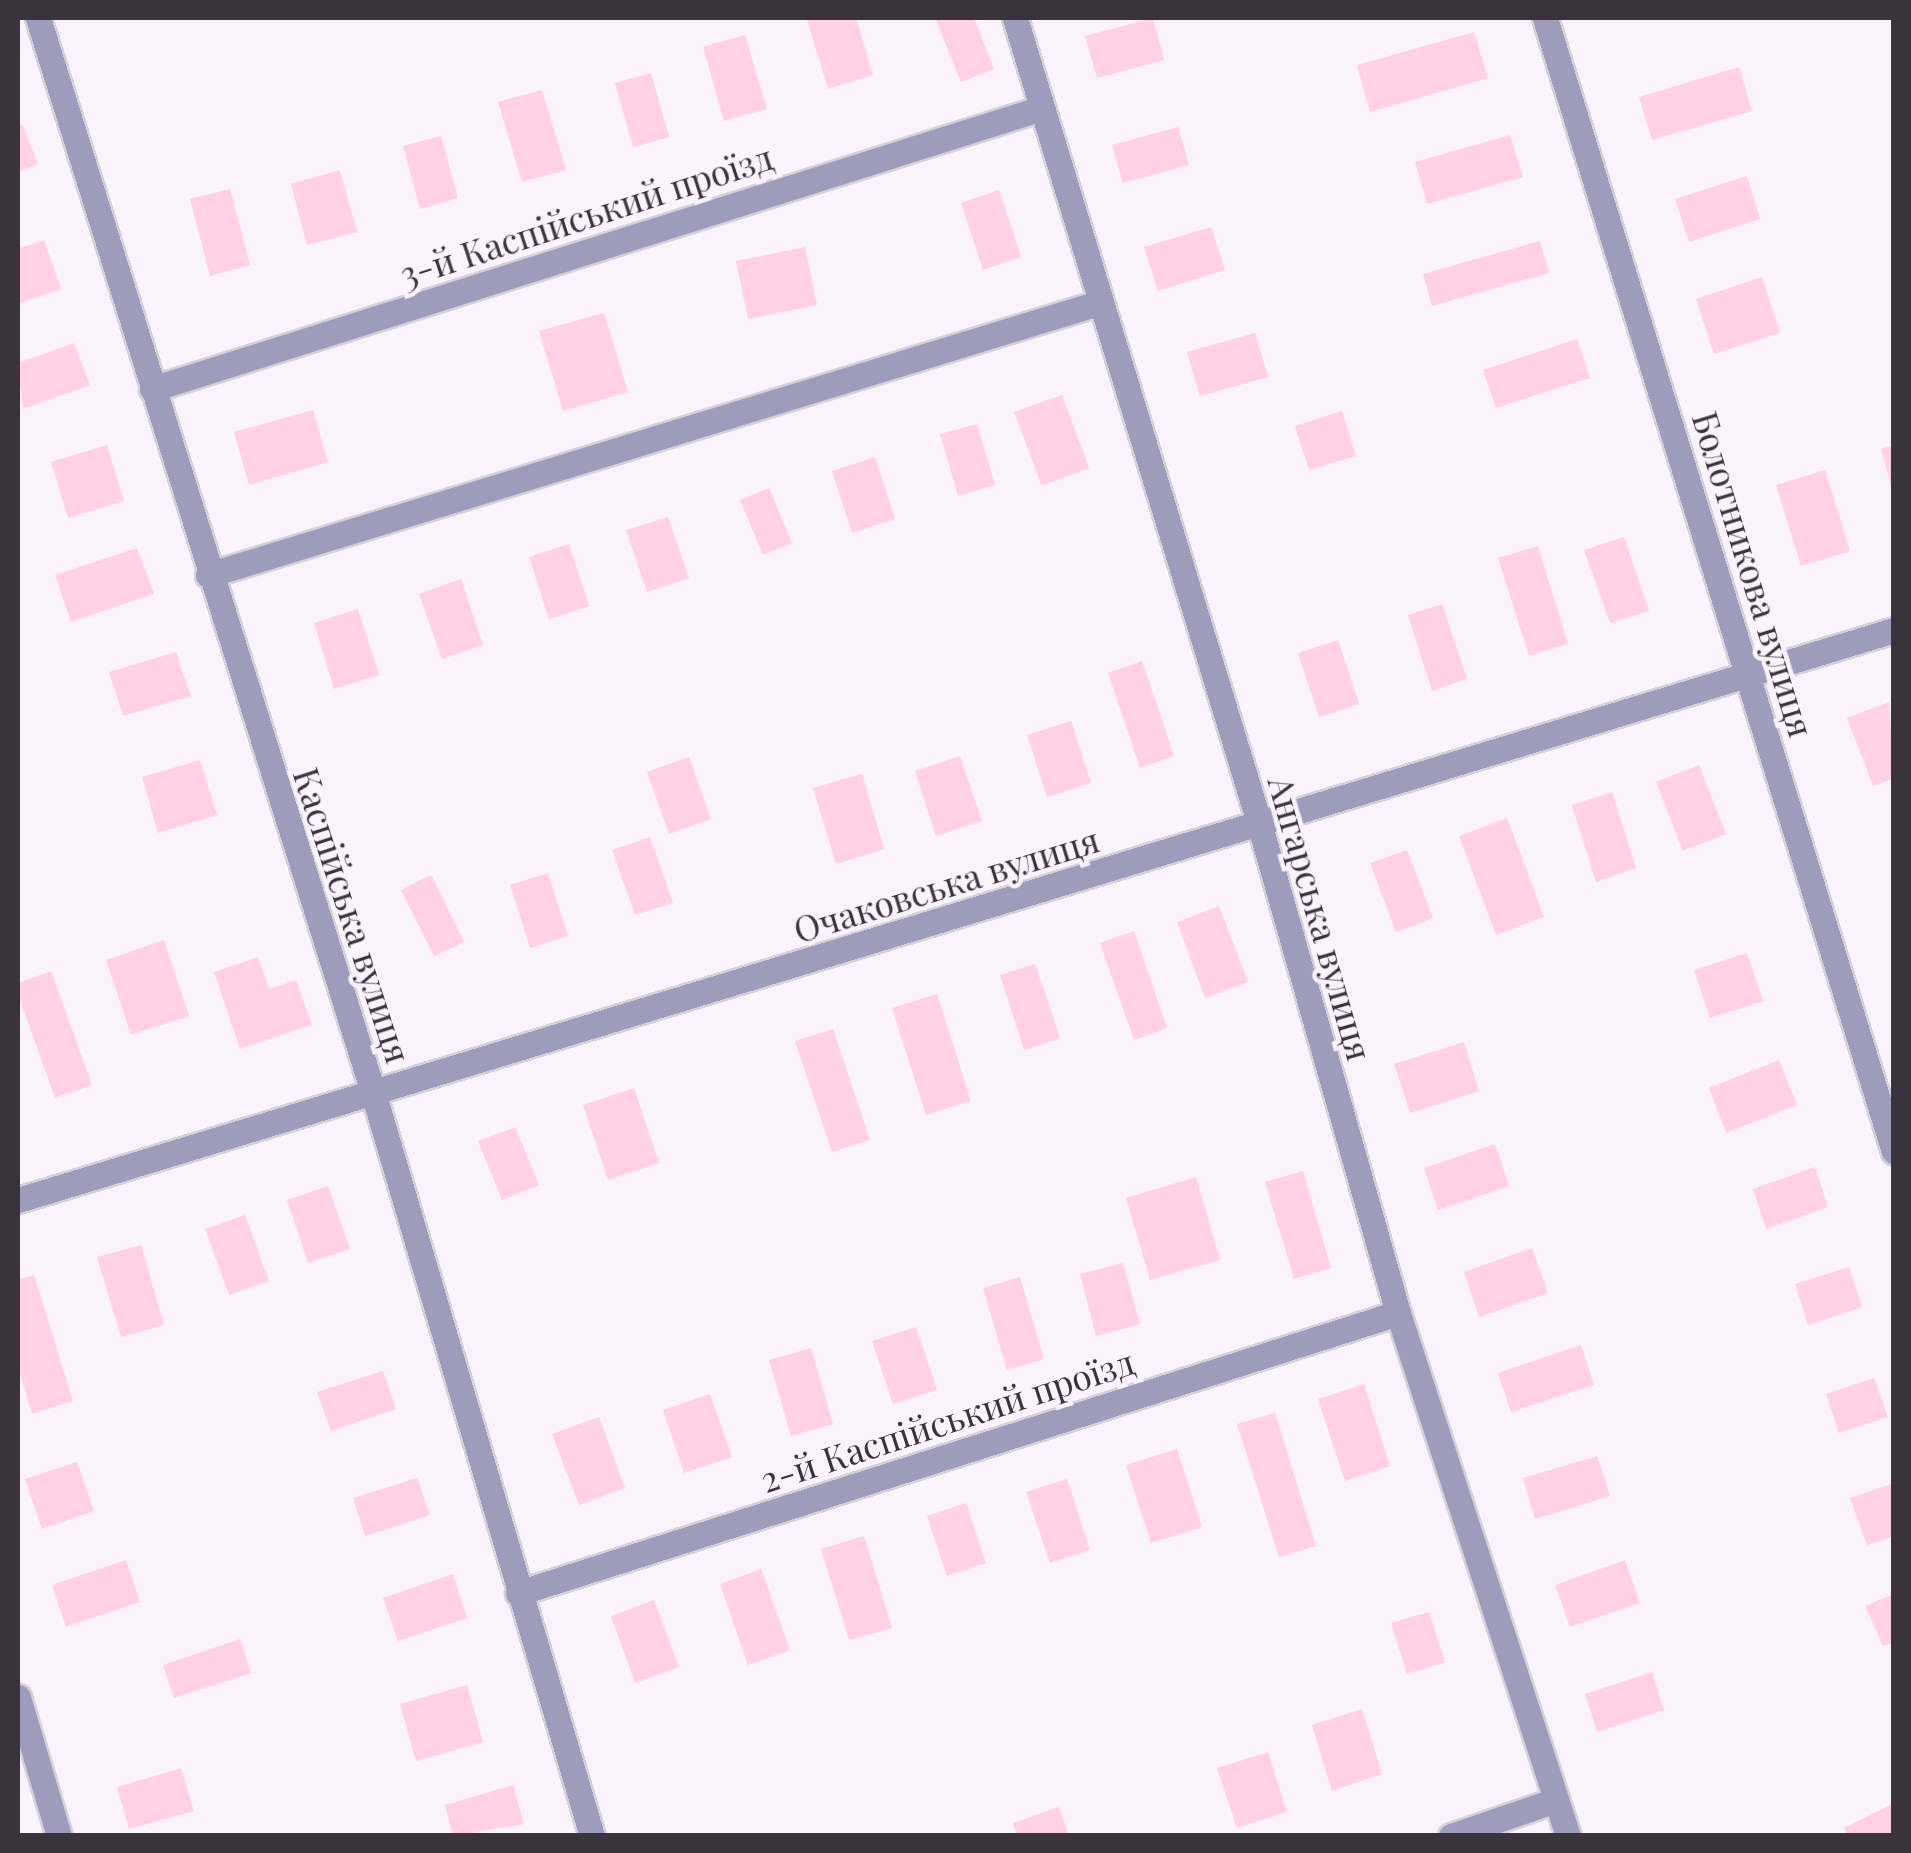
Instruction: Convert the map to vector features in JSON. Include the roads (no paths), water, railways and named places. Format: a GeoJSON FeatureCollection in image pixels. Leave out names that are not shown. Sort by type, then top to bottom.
{"type":"FeatureCollection","features":[{"type":"Feature","properties":{"kind":"street","name":"Каспійська вулиця"},"geometry":{"type":"LineString","coordinates":[[38,18],[208,575],[373,1092],[592,1836]]}},
{"type":"Feature","properties":{"kind":"street","name":"Ангарська вулиця"},"geometry":{"type":"LineString","coordinates":[[1015,18],[1260,826],[1398,1313],[1568,1836]]}},
{"type":"Feature","properties":{"kind":"street","name":"Болотникова вулиця"},"geometry":{"type":"LineString","coordinates":[[1545,18],[1894,1152]]}},
{"type":"Feature","properties":{"kind":"street","name":"3-й Каспійський проїзд"},"geometry":{"type":"LineString","coordinates":[[152,390],[1042,108]]}},
{"type":"Feature","properties":{"kind":"street"},"geometry":{"type":"LineString","coordinates":[[208,575],[1098,302]]}},
{"type":"Feature","properties":{"kind":"street","name":"Очаковська вулиця"},"geometry":{"type":"LineString","coordinates":[[18,1200],[1260,826],[1894,630]]}},
{"type":"Feature","properties":{"kind":"street","name":"2-й Каспійський проїзд"},"geometry":{"type":"LineString","coordinates":[[518,1593],[1398,1313]]}},
{"type":"Feature","properties":{"kind":"street"},"geometry":{"type":"LineString","coordinates":[[18,1697],[59,1836]]}},
{"type":"Feature","properties":{"kind":"street"},"geometry":{"type":"LineString","coordinates":[[1451,1836],[1556,1800]]}}]}
